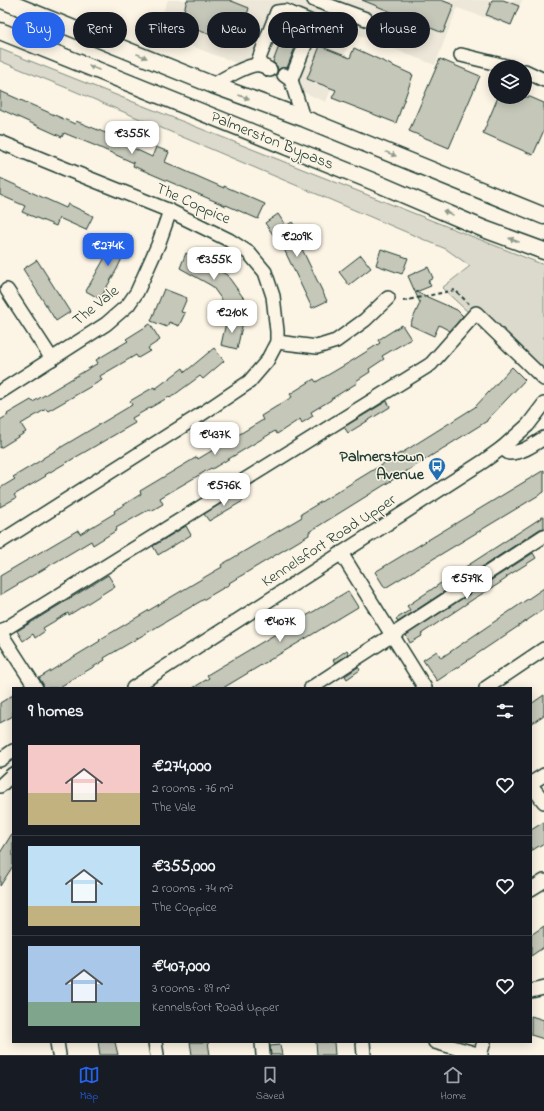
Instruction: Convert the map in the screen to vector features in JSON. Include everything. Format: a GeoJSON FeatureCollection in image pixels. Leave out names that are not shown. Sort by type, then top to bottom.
{"type":"FeatureCollection","features":[{"type":"Feature","properties":{"kind":"main road","name":"Palmerston Bypass"},"geometry":{"type":"LineString","coordinates":[[2,0],[213,85],[303,118],[544,216]]}},
{"type":"Feature","properties":{"kind":"main road","name":"Palmerston Bypass"},"geometry":{"type":"LineString","coordinates":[[0,31],[544,251]]}},
{"type":"Feature","properties":{"kind":"main road"},"geometry":{"type":"LineString","coordinates":[[500,197],[544,223]]}},
{"type":"Feature","properties":{"kind":"street"},"geometry":{"type":"LineString","coordinates":[[314,0],[366,19]]}},
{"type":"Feature","properties":{"kind":"street"},"geometry":{"type":"LineString","coordinates":[[277,12],[287,12]]}},
{"type":"Feature","properties":{"kind":"street"},"geometry":{"type":"LineString","coordinates":[[257,64],[268,36]]}},
{"type":"Feature","properties":{"kind":"street"},"geometry":{"type":"LineString","coordinates":[[300,48],[288,77],[303,118]]}},
{"type":"Feature","properties":{"kind":"street"},"geometry":{"type":"LineString","coordinates":[[461,55],[488,62]]}},
{"type":"Feature","properties":{"kind":"street"},"geometry":{"type":"LineString","coordinates":[[213,85],[248,66],[257,64],[270,70]]}},
{"type":"Feature","properties":{"kind":"street"},"geometry":{"type":"LineString","coordinates":[[532,74],[544,80]]}},
{"type":"Feature","properties":{"kind":"street","name":"The Coppice"},"geometry":{"type":"LineString","coordinates":[[0,142],[170,212],[229,240],[249,253],[265,272],[273,296],[277,331],[277,342],[267,362],[249,382],[200,415],[0,542]]}},
{"type":"Feature","properties":{"kind":"street","name":"The Vale"},"geometry":{"type":"LineString","coordinates":[[0,392],[106,324],[128,306],[137,292],[158,245],[170,212]]}},
{"type":"Feature","properties":{"kind":"street"},"geometry":{"type":"LineString","coordinates":[[7,290],[52,359]]}},
{"type":"Feature","properties":{"kind":"street"},"geometry":{"type":"LineString","coordinates":[[277,342],[317,347],[336,341],[365,320],[388,298]]}},
{"type":"Feature","properties":{"kind":"street"},"geometry":{"type":"LineString","coordinates":[[35,687],[0,632],[431,364],[476,313],[544,379]]}},
{"type":"Feature","properties":{"kind":"street","name":"Kennelsfort Road Upper"},"geometry":{"type":"LineString","coordinates":[[135,687],[466,473],[502,448],[528,425],[544,404]]}},
{"type":"Feature","properties":{"kind":"street"},"geometry":{"type":"LineString","coordinates":[[502,448],[509,453],[518,452],[526,450],[544,438]]}},
{"type":"Feature","properties":{"kind":"street"},"geometry":{"type":"LineString","coordinates":[[312,687],[544,536]]}},
{"type":"Feature","properties":{"kind":"street"},"geometry":{"type":"LineString","coordinates":[[341,554],[424,687]]}},
{"type":"Feature","properties":{"kind":"street"},"geometry":{"type":"LineString","coordinates":[[488,687],[544,650]]}},
{"type":"Feature","properties":{"kind":"street"},"geometry":{"type":"LineString","coordinates":[[0,760],[12,752]]}},
{"type":"Feature","properties":{"kind":"street"},"geometry":{"type":"LineString","coordinates":[[0,786],[12,775]]}},
{"type":"Feature","properties":{"kind":"street"},"geometry":{"type":"LineString","coordinates":[[532,783],[544,775]]}},
{"type":"Feature","properties":{"kind":"street"},"geometry":{"type":"LineString","coordinates":[[532,785],[544,802]]}},
{"type":"Feature","properties":{"kind":"street"},"geometry":{"type":"LineString","coordinates":[[532,888],[544,881]]}},
{"type":"Feature","properties":{"kind":"street"},"geometry":{"type":"LineString","coordinates":[[532,991],[544,988]]}},
{"type":"Feature","properties":{"kind":"street"},"geometry":{"type":"LineString","coordinates":[[57,1043],[59,1055]]}},
{"type":"Feature","properties":{"kind":"street"},"geometry":{"type":"LineString","coordinates":[[154,1043],[157,1055]]}},
{"type":"Feature","properties":{"kind":"street"},"geometry":{"type":"LineString","coordinates":[[262,1043],[263,1055]]}},
{"type":"Feature","properties":{"kind":"street"},"geometry":{"type":"LineString","coordinates":[[363,1043],[364,1055]]}},
{"type":"Feature","properties":{"kind":"street"},"geometry":{"type":"LineString","coordinates":[[438,1043],[462,1052],[480,1055],[484,1043]]}},
{"type":"Feature","properties":{"kind":"path"},"geometry":{"type":"LineString","coordinates":[[403,300],[455,290],[476,313]]}},
{"type":"Feature","properties":{"kind":"shaded area"},"geometry":{"type":"Polygon","coordinates":[[[168,0],[522,0],[511,26],[457,8],[435,65],[391,48],[430,48],[430,12],[366,12],[366,38],[358,35],[358,12],[268,12],[268,48],[347,48],[326,102],[236,63],[196,48],[199,48],[199,12],[163,12],[168,0]]]}},
{"type":"Feature","properties":{"kind":"shaded area"},"geometry":{"type":"Polygon","coordinates":[[[0,49],[544,265],[544,382],[442,288],[470,266],[446,249],[72,90],[0,61],[0,49]]]}},
{"type":"Feature","properties":{"kind":"building"},"geometry":{"type":"Polygon","coordinates":[[[187,0],[229,0],[249,8],[248,12],[207,12],[207,33],[199,31],[199,12],[184,12],[187,0]]]}},
{"type":"Feature","properties":{"kind":"building"},"geometry":{"type":"Polygon","coordinates":[[[362,0],[441,0],[454,5],[443,33],[430,28],[430,12],[391,12],[362,0]]]}},
{"type":"Feature","properties":{"kind":"building"},"geometry":{"type":"Polygon","coordinates":[[[492,0],[503,0],[519,6],[511,25],[486,15],[492,0]]]}},
{"type":"Feature","properties":{"kind":"building"},"geometry":{"type":"Polygon","coordinates":[[[278,48],[295,48],[287,68],[281,68],[278,70],[277,66],[273,62],[278,48]]]}},
{"type":"Feature","properties":{"kind":"building"},"geometry":{"type":"Polygon","coordinates":[[[319,48],[325,48],[350,58],[354,48],[413,75],[396,123],[332,98],[336,90],[307,79],[319,48]]]}},
{"type":"Feature","properties":{"kind":"building"},"geometry":{"type":"Polygon","coordinates":[[[440,59],[480,76],[449,148],[409,131],[440,59]]]}},
{"type":"Feature","properties":{"kind":"building"},"geometry":{"type":"Polygon","coordinates":[[[0,91],[75,124],[76,121],[108,134],[134,146],[133,148],[152,157],[156,147],[169,152],[165,162],[265,204],[258,219],[133,166],[134,163],[96,146],[64,133],[62,137],[0,109],[0,91]]]}},
{"type":"Feature","properties":{"kind":"building"},"geometry":{"type":"Polygon","coordinates":[[[532,98],[544,103],[544,130],[533,155],[483,133],[495,104],[532,104],[532,98]]]}},
{"type":"Feature","properties":{"kind":"building"},"geometry":{"type":"Polygon","coordinates":[[[0,178],[66,208],[68,204],[93,216],[86,230],[59,218],[56,226],[22,212],[25,206],[0,195],[0,178]]]}},
{"type":"Feature","properties":{"kind":"building"},"geometry":{"type":"Polygon","coordinates":[[[278,214],[286,226],[292,222],[308,246],[302,249],[327,301],[312,308],[282,245],[281,246],[265,223],[278,214]]]}},
{"type":"Feature","properties":{"kind":"building"},"geometry":{"type":"Polygon","coordinates":[[[116,235],[130,241],[117,269],[100,299],[86,291],[116,235]]]}},
{"type":"Feature","properties":{"kind":"building"},"geometry":{"type":"Polygon","coordinates":[[[381,249],[408,258],[402,274],[376,265],[381,249]]]}},
{"type":"Feature","properties":{"kind":"building"},"geometry":{"type":"Polygon","coordinates":[[[186,253],[227,275],[245,300],[230,311],[212,286],[180,268],[186,253]]]}},
{"type":"Feature","properties":{"kind":"building"},"geometry":{"type":"Polygon","coordinates":[[[361,255],[371,268],[349,285],[339,272],[361,255]]]}},
{"type":"Feature","properties":{"kind":"building"},"geometry":{"type":"Polygon","coordinates":[[[37,260],[70,312],[56,321],[23,269],[37,260]]]}},
{"type":"Feature","properties":{"kind":"building"},"geometry":{"type":"Polygon","coordinates":[[[428,267],[433,278],[428,281],[431,286],[416,292],[457,310],[463,316],[450,331],[439,325],[434,336],[410,325],[420,303],[408,276],[428,267]]]}},
{"type":"Feature","properties":{"kind":"building"},"geometry":{"type":"Polygon","coordinates":[[[164,289],[187,298],[181,312],[185,313],[179,326],[169,322],[167,327],[151,321],[164,289]]]}},
{"type":"Feature","properties":{"kind":"building"},"geometry":{"type":"Polygon","coordinates":[[[227,318],[243,322],[237,349],[221,345],[227,318]]]}},
{"type":"Feature","properties":{"kind":"building"},"geometry":{"type":"Polygon","coordinates":[[[150,324],[160,340],[148,348],[150,351],[138,358],[136,355],[100,376],[102,380],[48,411],[46,409],[21,424],[26,432],[0,448],[0,420],[8,415],[7,414],[31,400],[33,402],[98,363],[96,360],[128,341],[126,339],[150,324]]]}},
{"type":"Feature","properties":{"kind":"building"},"geometry":{"type":"Polygon","coordinates":[[[402,325],[411,339],[382,356],[384,359],[369,369],[370,372],[356,381],[357,383],[311,412],[313,416],[302,423],[300,419],[277,434],[275,431],[160,498],[163,504],[151,511],[150,509],[116,528],[117,530],[93,545],[91,541],[0,595],[0,576],[78,530],[80,534],[115,513],[114,511],[141,494],[140,491],[197,457],[198,459],[263,420],[261,416],[292,397],[290,394],[314,379],[316,382],[350,362],[380,343],[378,340],[402,325]]]}},
{"type":"Feature","properties":{"kind":"building"},"geometry":{"type":"Polygon","coordinates":[[[214,348],[224,361],[203,379],[200,376],[170,398],[169,397],[132,418],[135,423],[45,475],[46,476],[14,495],[16,498],[0,507],[0,488],[15,479],[13,477],[132,405],[130,401],[154,387],[155,389],[183,368],[185,372],[214,348]]]}},
{"type":"Feature","properties":{"kind":"building"},"geometry":{"type":"Polygon","coordinates":[[[512,367],[525,380],[487,421],[309,532],[309,535],[229,583],[230,584],[104,658],[105,660],[60,687],[44,687],[39,678],[100,641],[99,640],[222,567],[221,565],[302,517],[301,514],[475,407],[512,367]]]}},
{"type":"Feature","properties":{"kind":"building"},"geometry":{"type":"Polygon","coordinates":[[[387,401],[390,407],[348,433],[344,427],[387,401]]]}},
{"type":"Feature","properties":{"kind":"building"},"geometry":{"type":"Polygon","coordinates":[[[544,470],[544,492],[385,588],[375,572],[544,470]]]}},
{"type":"Feature","properties":{"kind":"building"},"geometry":{"type":"Polygon","coordinates":[[[238,493],[243,501],[209,521],[204,514],[238,493]]]}},
{"type":"Feature","properties":{"kind":"building"},"geometry":{"type":"Polygon","coordinates":[[[544,516],[544,528],[540,529],[398,622],[396,619],[410,610],[407,606],[544,516]]]}},
{"type":"Feature","properties":{"kind":"building"},"geometry":{"type":"Polygon","coordinates":[[[186,526],[191,535],[158,555],[153,546],[186,526]]]}},
{"type":"Feature","properties":{"kind":"building"},"geometry":{"type":"Polygon","coordinates":[[[533,553],[536,558],[421,634],[422,636],[410,643],[406,635],[533,553]]]}},
{"type":"Feature","properties":{"kind":"building"},"geometry":{"type":"Polygon","coordinates":[[[108,575],[115,586],[69,615],[68,613],[43,628],[45,631],[35,638],[33,634],[23,641],[17,631],[108,575]]]}},
{"type":"Feature","properties":{"kind":"building"},"geometry":{"type":"Polygon","coordinates":[[[544,588],[544,609],[437,681],[423,660],[437,651],[441,658],[544,588]]]}},
{"type":"Feature","properties":{"kind":"building"},"geometry":{"type":"Polygon","coordinates":[[[348,591],[358,607],[225,687],[195,687],[209,678],[207,675],[348,591]]]}},
{"type":"Feature","properties":{"kind":"building"},"geometry":{"type":"Polygon","coordinates":[[[347,650],[349,654],[335,663],[333,660],[347,650]]]}},
{"type":"Feature","properties":{"kind":"building"},"geometry":{"type":"Polygon","coordinates":[[[358,667],[360,670],[347,679],[345,676],[358,667]]]}},
{"type":"Feature","properties":{"kind":"building"},"geometry":{"type":"Polygon","coordinates":[[[544,695],[544,715],[532,723],[532,703],[544,695]]]}},
{"type":"Feature","properties":{"kind":"building"},"geometry":{"type":"Polygon","coordinates":[[[12,696],[12,717],[0,723],[0,703],[12,696]]]}},
{"type":"Feature","properties":{"kind":"building"},"geometry":{"type":"Polygon","coordinates":[[[544,822],[544,843],[532,850],[532,829],[544,822]]]}},
{"type":"Feature","properties":{"kind":"building"},"geometry":{"type":"Polygon","coordinates":[[[12,834],[12,868],[0,886],[0,853],[12,834]]]}},
{"type":"Feature","properties":{"kind":"building"},"geometry":{"type":"Polygon","coordinates":[[[544,926],[544,947],[532,955],[532,934],[544,926]]]}},
{"type":"Feature","properties":{"kind":"building"},"geometry":{"type":"Polygon","coordinates":[[[532,1016],[544,1020],[544,1039],[532,1035],[532,1016]]]}},
{"type":"Feature","properties":{"kind":"building"},"geometry":{"type":"Polygon","coordinates":[[[98,1043],[115,1043],[118,1055],[100,1055],[98,1043]]]}},
{"type":"Feature","properties":{"kind":"building"},"geometry":{"type":"Polygon","coordinates":[[[190,1043],[208,1043],[210,1055],[192,1055],[190,1043]]]}},
{"type":"Feature","properties":{"kind":"building"},"geometry":{"type":"Polygon","coordinates":[[[316,1043],[334,1043],[335,1055],[317,1055],[316,1043]]]}},
{"type":"Feature","properties":{"kind":"building"},"geometry":{"type":"Polygon","coordinates":[[[280,1045],[282,1055],[271,1055],[270,1046],[280,1045]]]}},
{"type":"Feature","properties":{"kind":"place","name":"Palmerstown Avenue"},"geometry":{"type":"Point","coordinates":[437,481]}}]}
